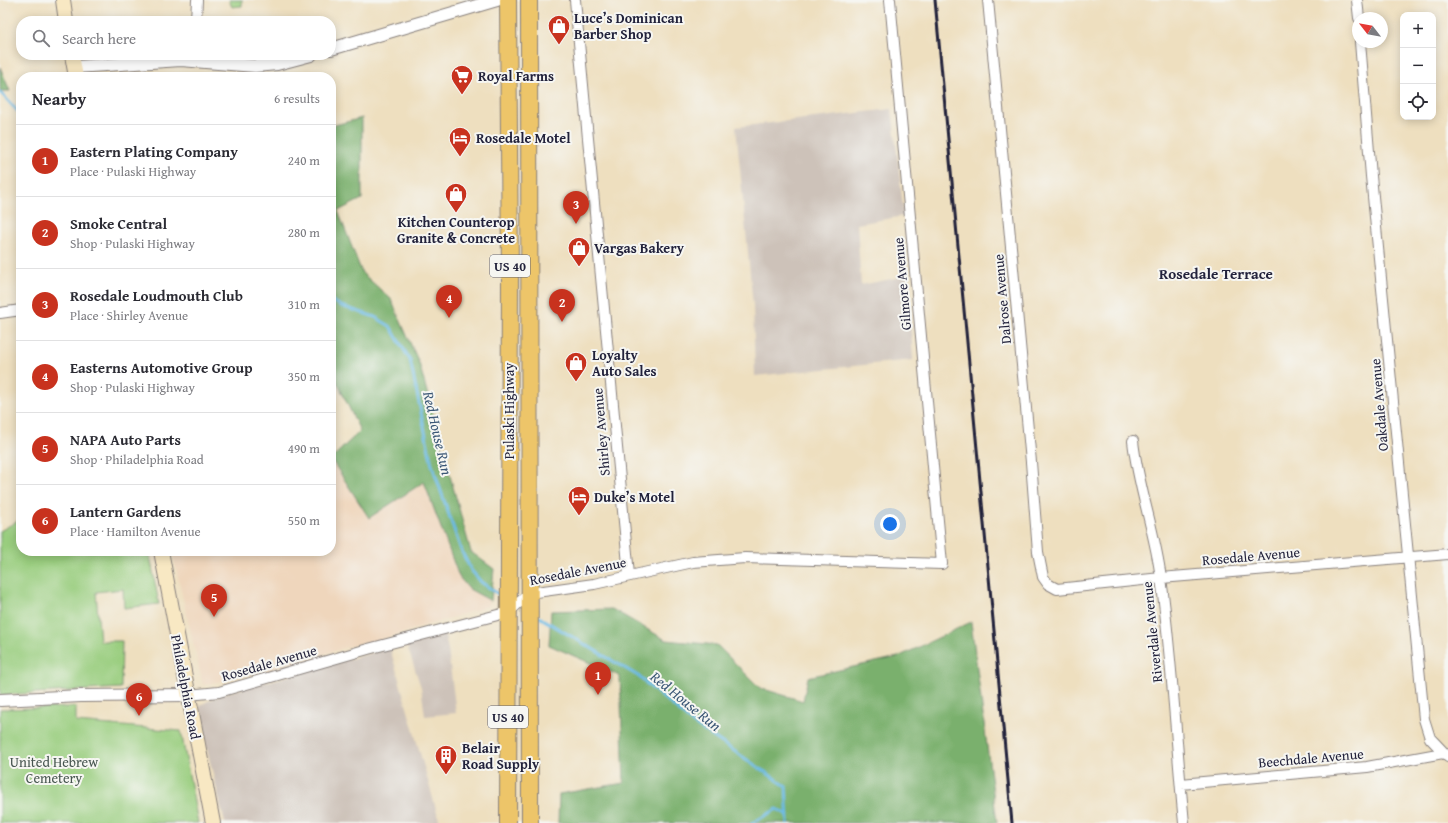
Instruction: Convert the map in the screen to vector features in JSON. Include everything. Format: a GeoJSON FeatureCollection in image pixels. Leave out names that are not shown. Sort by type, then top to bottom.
{"type":"FeatureCollection","features":[{"type":"Feature","properties":{"kind":"highway","name":"Pulaski Highway"},"geometry":{"type":"LineString","coordinates":[[508,0],[508,823]]}},
{"type":"Feature","properties":{"kind":"highway","name":"Pulaski Highway"},"geometry":{"type":"LineString","coordinates":[[529,0],[530,823]]}},
{"type":"Feature","properties":{"kind":"main road"},"geometry":{"type":"LineString","coordinates":[[63,0],[65,16]]}},
{"type":"Feature","properties":{"kind":"main road","name":"Philadelphia Road"},"geometry":{"type":"LineString","coordinates":[[162,556],[213,823]]}},
{"type":"Feature","properties":{"kind":"street"},"geometry":{"type":"LineString","coordinates":[[196,16],[197,0]]}},
{"type":"Feature","properties":{"kind":"street"},"geometry":{"type":"LineString","coordinates":[[336,48],[497,0]]}},
{"type":"Feature","properties":{"kind":"street","name":"Shirley Avenue"},"geometry":{"type":"LineString","coordinates":[[575,0],[629,575]]}},
{"type":"Feature","properties":{"kind":"street","name":"Gilmore Avenue"},"geometry":{"type":"LineString","coordinates":[[890,0],[942,564]]}},
{"type":"Feature","properties":{"kind":"street","name":"Dalrose Avenue"},"geometry":{"type":"LineString","coordinates":[[988,0],[1031,454],[1038,552],[1043,577],[1048,584],[1057,588]]}},
{"type":"Feature","properties":{"kind":"street"},"geometry":{"type":"LineString","coordinates":[[1357,0],[1358,12]]}},
{"type":"Feature","properties":{"kind":"street","name":"Oakdale Avenue"},"geometry":{"type":"LineString","coordinates":[[1361,48],[1407,558],[1424,719],[1430,738],[1446,755]]}},
{"type":"Feature","properties":{"kind":"street"},"geometry":{"type":"LineString","coordinates":[[74,66],[163,60]]}},
{"type":"Feature","properties":{"kind":"street"},"geometry":{"type":"LineString","coordinates":[[208,60],[255,66],[276,64],[292,60]]}},
{"type":"Feature","properties":{"kind":"street"},"geometry":{"type":"LineString","coordinates":[[0,313],[16,311]]}},
{"type":"Feature","properties":{"kind":"street","name":"Riverdale Avenue"},"geometry":{"type":"LineString","coordinates":[[1133,441],[1138,478],[1153,536],[1161,578],[1184,823]]}},
{"type":"Feature","properties":{"kind":"street","name":"Rosedale Avenue"},"geometry":{"type":"LineString","coordinates":[[1057,588],[1448,554]]}},
{"type":"Feature","properties":{"kind":"street","name":"Rosedale Avenue"},"geometry":{"type":"LineString","coordinates":[[188,695],[219,692],[368,649],[509,612],[529,593],[594,584],[693,562],[745,558],[942,564]]}},
{"type":"Feature","properties":{"kind":"street"},"geometry":{"type":"LineString","coordinates":[[0,700],[81,696],[188,695]]}},
{"type":"Feature","properties":{"kind":"street","name":"Beechdale Avenue"},"geometry":{"type":"LineString","coordinates":[[1181,784],[1367,767],[1446,755]]}},
{"type":"Feature","properties":{"kind":"shaded area"},"geometry":{"type":"Polygon","coordinates":[[[892,109],[904,216],[857,224],[861,285],[907,276],[913,360],[755,376],[753,305],[736,127],[892,109]]]}},
{"type":"Feature","properties":{"kind":"shaded area"},"geometry":{"type":"Polygon","coordinates":[[[336,459],[424,482],[458,575],[468,588],[489,600],[489,606],[373,642],[355,645],[262,672],[203,685],[173,556],[336,556],[336,459]]]}},
{"type":"Feature","properties":{"kind":"shaded area"},"geometry":{"type":"Polygon","coordinates":[[[445,635],[456,713],[425,716],[421,687],[407,646],[445,635]]]}},
{"type":"Feature","properties":{"kind":"shaded area"},"geometry":{"type":"Polygon","coordinates":[[[390,648],[440,823],[225,823],[199,717],[200,705],[223,694],[390,648]]]}},
{"type":"Feature","properties":{"kind":"green space"},"geometry":{"type":"Polygon","coordinates":[[[229,0],[242,0],[242,6],[232,7],[229,0]]]}},
{"type":"Feature","properties":{"kind":"green space"},"geometry":{"type":"Polygon","coordinates":[[[0,67],[10,91],[0,91],[0,67]]]}},
{"type":"Feature","properties":{"kind":"green space"},"geometry":{"type":"Polygon","coordinates":[[[362,118],[362,199],[338,211],[362,273],[391,299],[419,363],[471,552],[494,569],[491,601],[469,589],[459,577],[424,482],[369,518],[336,467],[336,454],[360,431],[336,380],[336,125],[362,118]]]}},
{"type":"Feature","properties":{"kind":"green space"},"geometry":{"type":"Polygon","coordinates":[[[16,522],[16,556],[150,556],[159,604],[124,608],[123,589],[96,592],[100,641],[122,641],[121,688],[0,695],[0,531],[16,522]]]}},
{"type":"Feature","properties":{"kind":"green space"},"geometry":{"type":"Polygon","coordinates":[[[612,609],[666,640],[717,645],[760,688],[803,701],[808,677],[898,657],[971,622],[997,823],[558,823],[559,794],[624,783],[620,676],[549,645],[551,611],[612,609]]]}},
{"type":"Feature","properties":{"kind":"green space","name":"United Hebrew Cemetery"},"geometry":{"type":"Polygon","coordinates":[[[76,707],[76,722],[181,731],[198,823],[0,823],[0,709],[76,707]]]}},
{"type":"Feature","properties":{"kind":"waterway","name":"Red House Run"},"geometry":{"type":"LineString","coordinates":[[0,92],[16,110]]}},
{"type":"Feature","properties":{"kind":"waterway","name":"Red House Run"},"geometry":{"type":"LineString","coordinates":[[336,303],[375,317],[390,326],[410,360],[432,465],[461,550],[471,570],[481,582],[501,596]]}},
{"type":"Feature","properties":{"kind":"waterway","name":"Red House Run"},"geometry":{"type":"LineString","coordinates":[[539,617],[638,676],[694,724],[786,786],[788,823]]}},
{"type":"Feature","properties":{"kind":"waterway"},"geometry":{"type":"LineString","coordinates":[[752,823],[777,809],[788,815]]}},
{"type":"Feature","properties":{"kind":"railway"},"geometry":{"type":"LineString","coordinates":[[935,0],[1012,823]]}},
{"type":"Feature","properties":{"kind":"place","name":"Luce’s Dominican Barber Shop"},"geometry":{"type":"Point","coordinates":[559,46]}},
{"type":"Feature","properties":{"kind":"place","name":"Royal Farms"},"geometry":{"type":"Point","coordinates":[462,96]}},
{"type":"Feature","properties":{"kind":"place","name":"Rosedale Motel"},"geometry":{"type":"Point","coordinates":[460,158]}},
{"type":"Feature","properties":{"kind":"place","name":"Kitchen Counterop Granite & Concrete"},"geometry":{"type":"Point","coordinates":[456,214]}},
{"type":"Feature","properties":{"kind":"place","name":"Rosedale Loudmouth Club"},"geometry":{"type":"Point","coordinates":[576,224]}},
{"type":"Feature","properties":{"kind":"place","name":"Vargas Bakery"},"geometry":{"type":"Point","coordinates":[579,268]}},
{"type":"Feature","properties":{"kind":"place","name":"Easterns Automotive Group"},"geometry":{"type":"Point","coordinates":[449,318]}},
{"type":"Feature","properties":{"kind":"place","name":"Smoke Central"},"geometry":{"type":"Point","coordinates":[562,322]}},
{"type":"Feature","properties":{"kind":"place","name":"Loyalty Auto Sales"},"geometry":{"type":"Point","coordinates":[576,382]}},
{"type":"Feature","properties":{"kind":"place","name":"Duke’s Motel"},"geometry":{"type":"Point","coordinates":[579,516]}},
{"type":"Feature","properties":{"kind":"place","name":"NAPA Auto Parts"},"geometry":{"type":"Point","coordinates":[214,617]}},
{"type":"Feature","properties":{"kind":"place","name":"Eastern Plating Company"},"geometry":{"type":"Point","coordinates":[598,695]}},
{"type":"Feature","properties":{"kind":"place","name":"Lantern Gardens"},"geometry":{"type":"Point","coordinates":[139,716]}},
{"type":"Feature","properties":{"kind":"place","name":"Belair Road Supply"},"geometry":{"type":"Point","coordinates":[446,776]}},
{"type":"Feature","properties":{"kind":"district","name":"Rosedale Terrace"},"geometry":{"type":"Point","coordinates":[1216,273]}}]}
